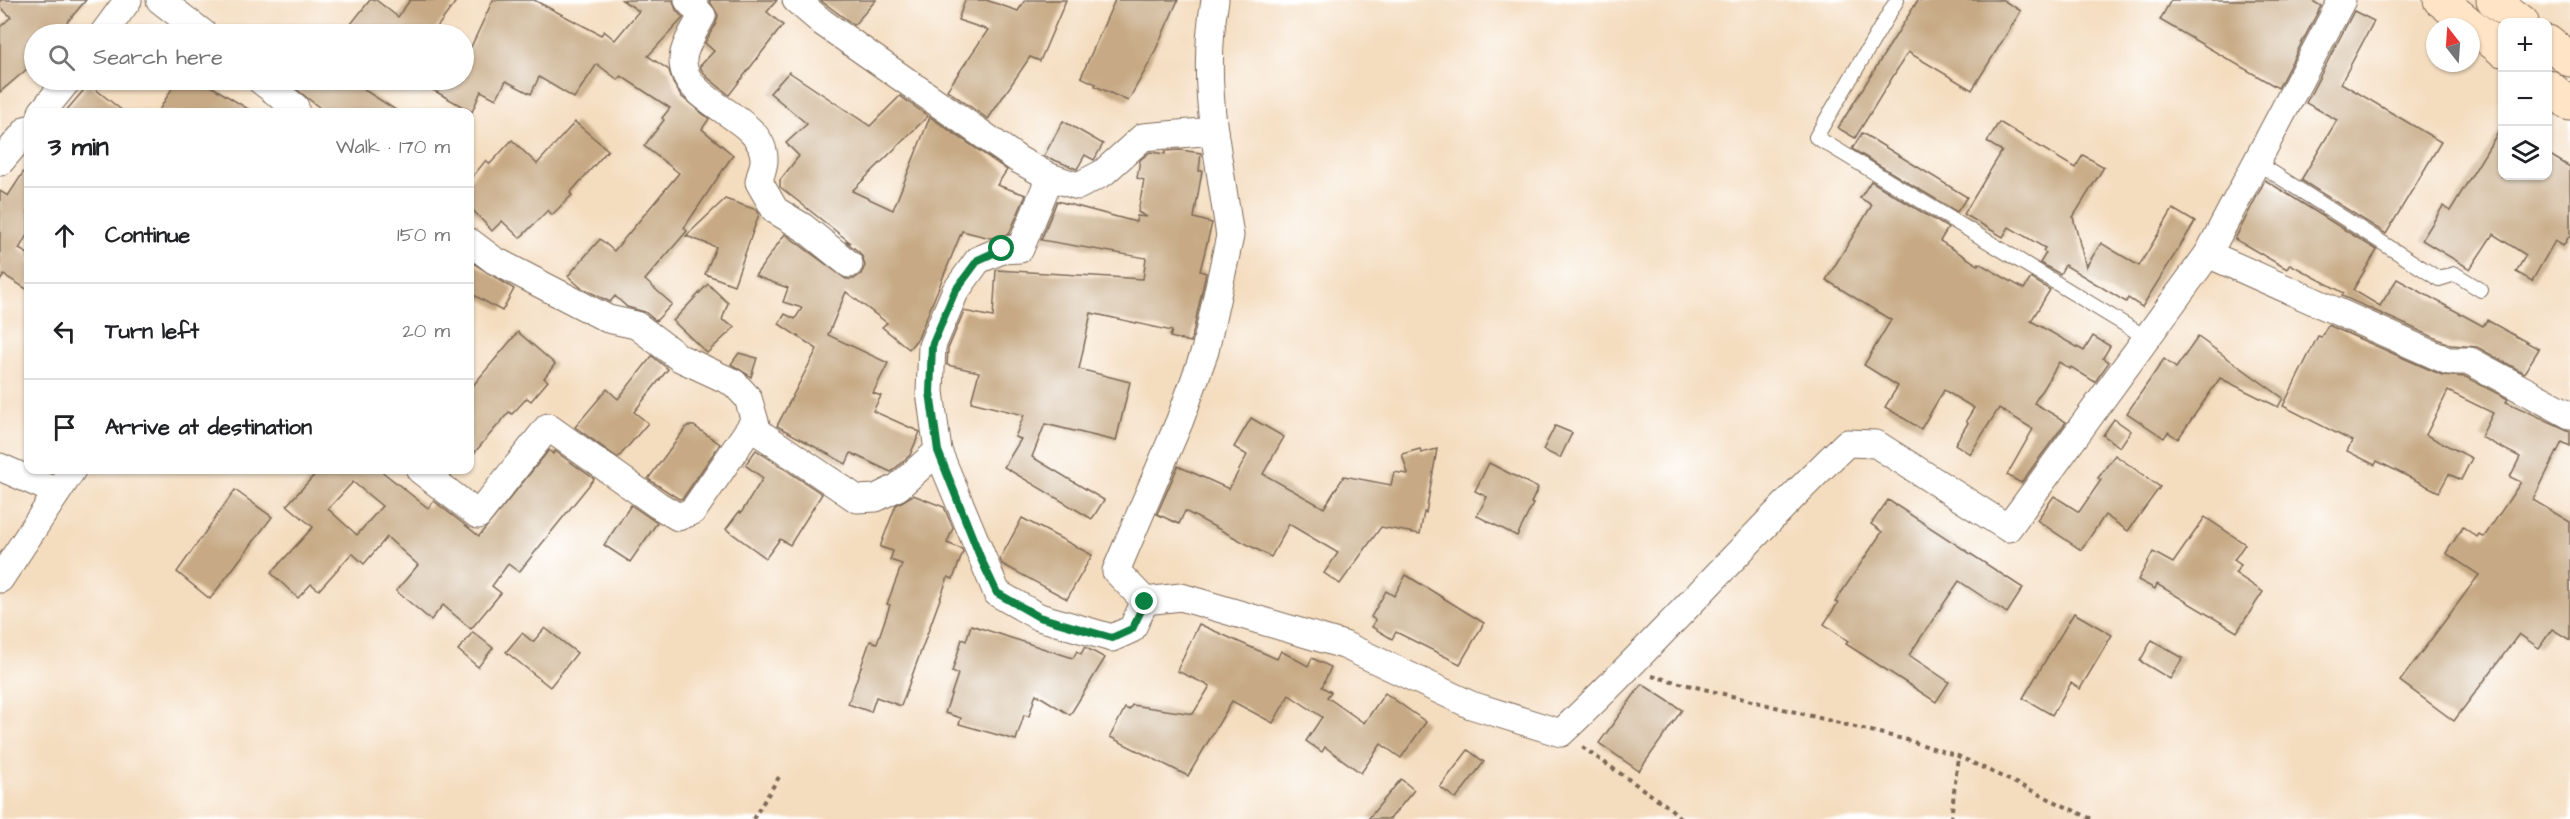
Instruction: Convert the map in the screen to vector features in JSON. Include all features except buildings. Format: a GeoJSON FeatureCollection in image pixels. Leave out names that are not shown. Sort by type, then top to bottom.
{"type":"FeatureCollection","features":[{"type":"Feature","properties":{"kind":"street"},"geometry":{"type":"LineString","coordinates":[[110,24],[128,0]]}},
{"type":"Feature","properties":{"kind":"street"},"geometry":{"type":"LineString","coordinates":[[160,0],[191,24]]}},
{"type":"Feature","properties":{"kind":"street"},"geometry":{"type":"LineString","coordinates":[[688,0],[702,16],[683,58],[687,76],[705,96],[756,135],[764,159],[759,182],[775,210],[803,227],[849,264]]}},
{"type":"Feature","properties":{"kind":"street"},"geometry":{"type":"LineString","coordinates":[[796,0],[822,22],[1019,160],[1050,177],[1078,186],[1103,173],[1143,136],[1214,131]]}},
{"type":"Feature","properties":{"kind":"street"},"geometry":{"type":"LineString","coordinates":[[1145,602],[1116,572],[1180,420],[1205,351],[1230,236],[1208,89],[1210,26],[1215,0]]}},
{"type":"Feature","properties":{"kind":"street"},"geometry":{"type":"LineString","coordinates":[[1145,602],[1181,597],[1344,645],[1471,705],[1561,733],[1628,670],[1783,504],[1847,443],[1876,444],[2008,528],[2208,254],[2342,0]]}},
{"type":"Feature","properties":{"kind":"street"},"geometry":{"type":"LineString","coordinates":[[2439,0],[2498,47]]}},
{"type":"Feature","properties":{"kind":"street"},"geometry":{"type":"LineString","coordinates":[[2493,0],[2517,18]]}},
{"type":"Feature","properties":{"kind":"street"},"geometry":{"type":"LineString","coordinates":[[2552,46],[2570,60]]}},
{"type":"Feature","properties":{"kind":"street"},"geometry":{"type":"LineString","coordinates":[[45,108],[60,90]]}},
{"type":"Feature","properties":{"kind":"street"},"geometry":{"type":"LineString","coordinates":[[273,90],[295,107]]}},
{"type":"Feature","properties":{"kind":"street"},"geometry":{"type":"LineString","coordinates":[[2552,90],[2570,104]]}},
{"type":"Feature","properties":{"kind":"street"},"geometry":{"type":"LineString","coordinates":[[0,162],[24,136]]}},
{"type":"Feature","properties":{"kind":"street"},"geometry":{"type":"LineString","coordinates":[[1050,177],[1020,249],[1002,249],[978,260],[955,291],[932,346],[930,392],[938,451],[997,593],[1039,617],[1112,638],[1132,629],[1145,602]]}},
{"type":"Feature","properties":{"kind":"street"},"geometry":{"type":"LineString","coordinates":[[474,245],[494,260],[609,319],[636,325],[680,358],[734,383],[748,398],[758,432],[857,499],[876,498],[898,487],[938,451]]}},
{"type":"Feature","properties":{"kind":"street"},"geometry":{"type":"LineString","coordinates":[[2208,254],[2448,361],[2470,361],[2570,415]]}},
{"type":"Feature","properties":{"kind":"street"},"geometry":{"type":"LineString","coordinates":[[425,474],[478,515],[548,427],[574,448],[678,517],[693,511],[754,422]]}},
{"type":"Feature","properties":{"kind":"street"},"geometry":{"type":"LineString","coordinates":[[0,467],[57,492]]}},
{"type":"Feature","properties":{"kind":"street"},"geometry":{"type":"LineString","coordinates":[[0,579],[69,474]]}},
{"type":"Feature","properties":{"kind":"lane"},"geometry":{"type":"LineString","coordinates":[[1897,0],[1816,138],[2146,338]]}},
{"type":"Feature","properties":{"kind":"lane"},"geometry":{"type":"LineString","coordinates":[[2256,162],[2439,279],[2455,274],[2481,290]]}},
{"type":"Feature","properties":{"kind":"path"},"geometry":{"type":"LineString","coordinates":[[1628,670],[1907,740],[1958,756],[2091,819]]}},
{"type":"Feature","properties":{"kind":"path"},"geometry":{"type":"LineString","coordinates":[[1561,733],[1670,808],[1681,819]]}},
{"type":"Feature","properties":{"kind":"path"},"geometry":{"type":"LineString","coordinates":[[1951,819],[1958,756]]}},
{"type":"Feature","properties":{"kind":"path"},"geometry":{"type":"LineString","coordinates":[[753,819],[778,777]]}},
{"type":"Feature","properties":{"kind":"route"},"geometry":{"type":"LineString","coordinates":[[1002,249],[978,260],[955,291],[932,346],[930,392],[938,451],[981,559],[997,593],[1039,617],[1112,638],[1132,629],[1145,602]]}}]}
